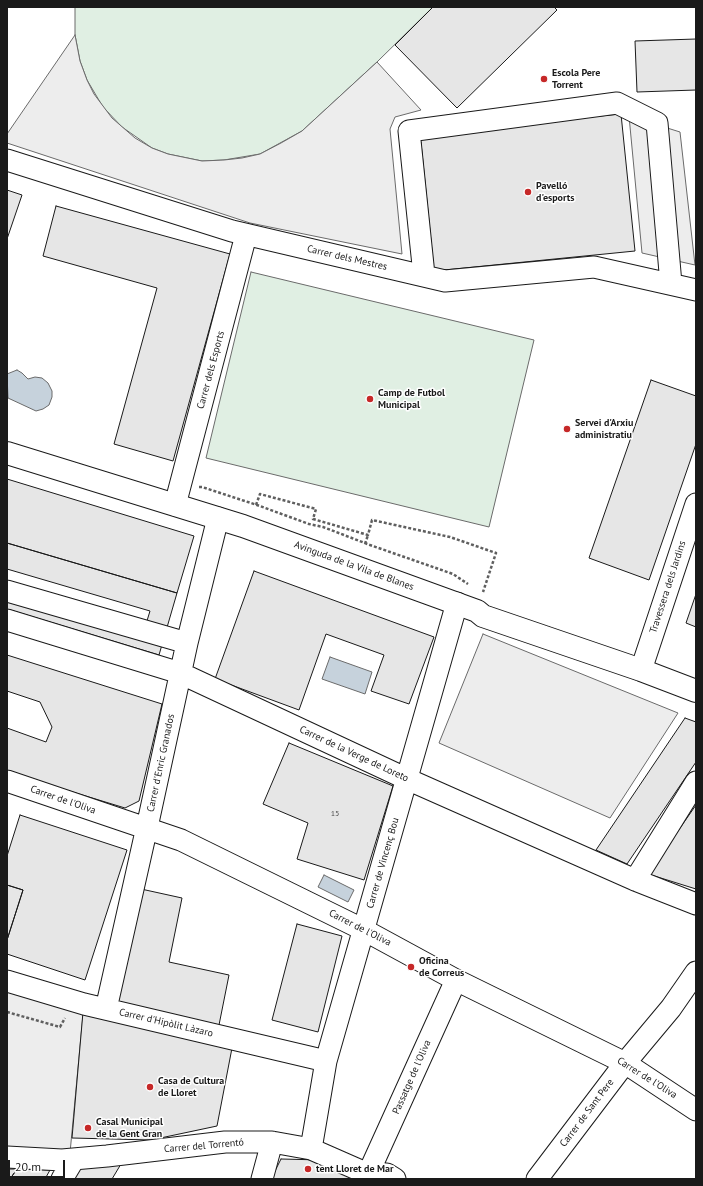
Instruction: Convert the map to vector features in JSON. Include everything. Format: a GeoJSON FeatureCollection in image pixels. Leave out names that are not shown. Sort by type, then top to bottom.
{"type":"FeatureCollection","features":[{"type":"Feature","properties":{"kind":"main road","name":"Avinguda de la Vila de Blanes"},"geometry":{"type":"LineString","coordinates":[[7,453],[218,518],[457,603],[478,611],[483,616],[641,670],[696,691]]}},
{"type":"Feature","properties":{"kind":"street"},"geometry":{"type":"LineString","coordinates":[[424,275],[409,131],[617,103],[657,123],[671,284]]}},
{"type":"Feature","properties":{"kind":"street","name":"Carrer dels Mestres"},"geometry":{"type":"LineString","coordinates":[[7,160],[246,234],[447,281],[594,267],[696,290]]}},
{"type":"Feature","properties":{"kind":"street","name":"Carrer dels Esports"},"geometry":{"type":"LineString","coordinates":[[175,505],[246,234]]}},
{"type":"Feature","properties":{"kind":"street","name":"Travessera dels Jardins"},"geometry":{"type":"LineString","coordinates":[[641,670],[696,504]]}},
{"type":"Feature","properties":{"kind":"street","name":"Carrer d'Enric Granados"},"geometry":{"type":"LineString","coordinates":[[106,1009],[147,829],[180,673],[218,518]]}},
{"type":"Feature","properties":{"kind":"street"},"geometry":{"type":"LineString","coordinates":[[7,590],[187,643]]}},
{"type":"Feature","properties":{"kind":"street","name":"Carrer de Vincenç Bou"},"geometry":{"type":"LineString","coordinates":[[311,1149],[326,1061],[457,603]]}},
{"type":"Feature","properties":{"kind":"street"},"geometry":{"type":"LineString","coordinates":[[7,605],[16,622]]}},
{"type":"Feature","properties":{"kind":"street","name":"Carrer de la Verge de Loreto"},"geometry":{"type":"LineString","coordinates":[[16,622],[180,673],[407,779],[635,880],[696,904]]}},
{"type":"Feature","properties":{"kind":"street","name":"Carrer de l'Oliva"},"geometry":{"type":"LineString","coordinates":[[7,781],[181,840],[364,930],[456,980],[625,1063],[696,1110]]}},
{"type":"Feature","properties":{"kind":"street"},"geometry":{"type":"LineString","coordinates":[[635,880],[696,782]]}},
{"type":"Feature","properties":{"kind":"street","name":"Carrer de Sant Pere"},"geometry":{"type":"LineString","coordinates":[[537,1179],[625,1063],[671,1008],[696,972]]}},
{"type":"Feature","properties":{"kind":"street","name":"Passatge de l'Oliva"},"geometry":{"type":"LineString","coordinates":[[368,1174],[456,980]]}},
{"type":"Feature","properties":{"kind":"street","name":"Carrer d'Hipòlit Làzaro"},"geometry":{"type":"LineString","coordinates":[[7,981],[84,1004],[326,1061]]}},
{"type":"Feature","properties":{"kind":"street","name":"Carrer del Torrentó"},"geometry":{"type":"LineString","coordinates":[[7,1157],[62,1160],[225,1142],[272,1142],[311,1149],[368,1174],[386,1174],[395,1179]]}},
{"type":"Feature","properties":{"kind":"street"},"geometry":{"type":"LineString","coordinates":[[262,1179],[272,1142]]}},
{"type":"Feature","properties":{"kind":"street"},"geometry":{"type":"LineString","coordinates":[[62,1179],[74,1159]]}},
{"type":"Feature","properties":{"kind":"path"},"geometry":{"type":"LineString","coordinates":[[217,492],[323,527],[453,574],[470,586]]}},
{"type":"Feature","properties":{"kind":"path"},"geometry":{"type":"LineString","coordinates":[[255,509],[260,494],[316,509],[310,529]]}},
{"type":"Feature","properties":{"kind":"path"},"geometry":{"type":"LineString","coordinates":[[313,519],[368,535]]}},
{"type":"Feature","properties":{"kind":"path"},"geometry":{"type":"LineString","coordinates":[[364,548],[372,520],[450,537],[496,553],[482,595],[476,590]]}},
{"type":"Feature","properties":{"kind":"path"},"geometry":{"type":"LineString","coordinates":[[7,1012],[60,1027]]}},
{"type":"Feature","properties":{"kind":"green space"},"geometry":{"type":"Polygon","coordinates":[[[75,7],[433,7],[377,62],[302,131],[260,154],[224,160],[202,161],[168,154],[152,148],[122,127],[103,107],[87,80],[80,61],[75,35],[75,7]]]}},
{"type":"Feature","properties":{"kind":"green space","name":"Camp de Futbol Municipal"},"geometry":{"type":"Polygon","coordinates":[[[251,272],[534,340],[489,527],[206,458],[251,272]]]}},
{"type":"Feature","properties":{"kind":"shaded area"},"geometry":{"type":"Polygon","coordinates":[[[75,35],[80,61],[87,80],[94,94],[112,118],[135,138],[152,148],[168,154],[202,161],[242,158],[260,154],[281,143],[302,131],[377,62],[421,110],[395,117],[390,129],[402,254],[250,223],[7,143],[7,134],[75,35]]]}},
{"type":"Feature","properties":{"kind":"shaded area"},"geometry":{"type":"Polygon","coordinates":[[[629,116],[680,132],[695,265],[642,253],[629,116]]]}},
{"type":"Feature","properties":{"kind":"shaded area"},"geometry":{"type":"Polygon","coordinates":[[[17,370],[28,379],[35,377],[42,378],[48,383],[52,391],[52,397],[49,405],[36,411],[8,398],[7,374],[17,370]]]}},
{"type":"Feature","properties":{"kind":"shaded area"},"geometry":{"type":"Polygon","coordinates":[[[483,634],[678,713],[610,818],[439,743],[483,634]]]}},
{"type":"Feature","properties":{"kind":"shaded area"},"geometry":{"type":"Polygon","coordinates":[[[330,657],[372,672],[365,694],[322,679],[330,657]]]}},
{"type":"Feature","properties":{"kind":"shaded area"},"geometry":{"type":"Polygon","coordinates":[[[324,875],[354,890],[348,902],[318,887],[324,875]]]}},
{"type":"Feature","properties":{"kind":"shaded area"},"geometry":{"type":"Polygon","coordinates":[[[7,983],[84,1004],[70,1153],[7,1151],[7,983]]]}},
{"type":"Feature","properties":{"kind":"building"},"geometry":{"type":"Polygon","coordinates":[[[433,7],[554,7],[557,10],[457,108],[395,45],[433,7]]]}},
{"type":"Feature","properties":{"kind":"building"},"geometry":{"type":"Polygon","coordinates":[[[696,39],[696,90],[637,92],[635,41],[696,39]]]}},
{"type":"Feature","properties":{"kind":"building","name":"Pavelló d'esports"},"geometry":{"type":"Polygon","coordinates":[[[621,114],[635,251],[434,271],[420,133],[621,114]]]}},
{"type":"Feature","properties":{"kind":"building"},"geometry":{"type":"Polygon","coordinates":[[[7,190],[22,195],[7,239],[7,190]]]}},
{"type":"Feature","properties":{"kind":"building"},"geometry":{"type":"Polygon","coordinates":[[[56,206],[230,254],[173,461],[114,444],[157,288],[43,256],[56,206]]]}},
{"type":"Feature","properties":{"kind":"building"},"geometry":{"type":"Polygon","coordinates":[[[651,380],[696,396],[696,444],[649,580],[589,558],[651,380]]]}},
{"type":"Feature","properties":{"kind":"building"},"geometry":{"type":"Polygon","coordinates":[[[7,479],[194,536],[177,593],[7,543],[7,479]]]}},
{"type":"Feature","properties":{"kind":"building"},"geometry":{"type":"Polygon","coordinates":[[[7,543],[177,593],[159,655],[7,609],[7,597],[142,637],[150,611],[7,569],[7,543]]]}},
{"type":"Feature","properties":{"kind":"building"},"geometry":{"type":"Polygon","coordinates":[[[254,571],[434,637],[409,704],[371,691],[384,655],[326,634],[299,710],[215,679],[254,571]]]}},
{"type":"Feature","properties":{"kind":"building"},"geometry":{"type":"Polygon","coordinates":[[[696,594],[696,627],[686,623],[696,594]]]}},
{"type":"Feature","properties":{"kind":"building"},"geometry":{"type":"Polygon","coordinates":[[[7,655],[162,704],[139,801],[125,808],[7,772],[7,728],[46,742],[52,727],[40,702],[7,691],[7,655]]]}},
{"type":"Feature","properties":{"kind":"building"},"geometry":{"type":"Polygon","coordinates":[[[685,718],[696,722],[696,762],[627,864],[596,850],[685,718]]]}},
{"type":"Feature","properties":{"kind":"building"},"geometry":{"type":"Polygon","coordinates":[[[289,743],[393,786],[364,880],[297,859],[308,823],[263,804],[289,743]]]}},
{"type":"Feature","properties":{"kind":"building"},"geometry":{"type":"Polygon","coordinates":[[[696,805],[696,889],[648,874],[696,805]]]}},
{"type":"Feature","properties":{"kind":"building"},"geometry":{"type":"Polygon","coordinates":[[[20,815],[127,850],[85,980],[7,954],[7,940],[23,890],[7,885],[7,856],[20,815]]]}},
{"type":"Feature","properties":{"kind":"building"},"geometry":{"type":"Polygon","coordinates":[[[7,885],[23,890],[7,940],[7,885]]]}},
{"type":"Feature","properties":{"kind":"building"},"geometry":{"type":"Polygon","coordinates":[[[141,889],[182,898],[169,962],[229,975],[219,1025],[117,1004],[141,889]]]}},
{"type":"Feature","properties":{"kind":"building"},"geometry":{"type":"Polygon","coordinates":[[[297,924],[342,936],[318,1032],[272,1020],[297,924]]]}},
{"type":"Feature","properties":{"kind":"building","name":"Casa de Cultura de Lloret"},"geometry":{"type":"Polygon","coordinates":[[[83,1012],[232,1048],[217,1126],[151,1140],[72,1138],[83,1012]]]}},
{"type":"Feature","properties":{"kind":"building","name":"tent Lloret de Mar"},"geometry":{"type":"Polygon","coordinates":[[[281,1159],[322,1160],[361,1179],[271,1179],[281,1159]]]}},
{"type":"Feature","properties":{"kind":"building"},"geometry":{"type":"Polygon","coordinates":[[[121,1164],[112,1179],[70,1179],[77,1167],[121,1164]]]}},
{"type":"Feature","properties":{"kind":"building"},"geometry":{"type":"Polygon","coordinates":[[[7,1169],[17,1169],[10,1179],[7,1179],[7,1169]]]}},
{"type":"Feature","properties":{"kind":"building"},"geometry":{"type":"Polygon","coordinates":[[[17,1169],[50,1170],[45,1179],[10,1179],[17,1169]]]}},
{"type":"Feature","properties":{"kind":"place","name":"Escola Pere Torrent"},"geometry":{"type":"Point","coordinates":[544,79]}},
{"type":"Feature","properties":{"kind":"place","name":"Pavelló d'esports"},"geometry":{"type":"Point","coordinates":[528,192]}},
{"type":"Feature","properties":{"kind":"place","name":"Camp de Futbol Municipal"},"geometry":{"type":"Point","coordinates":[370,399]}},
{"type":"Feature","properties":{"kind":"place","name":"Servei d'Arxiu administratiu"},"geometry":{"type":"Point","coordinates":[567,429]}},
{"type":"Feature","properties":{"kind":"place","name":"Oficina de Correus"},"geometry":{"type":"Point","coordinates":[411,967]}},
{"type":"Feature","properties":{"kind":"place","name":"Casa de Cultura de Lloret"},"geometry":{"type":"Point","coordinates":[150,1087]}},
{"type":"Feature","properties":{"kind":"place","name":"Casal Municipal de la Gent Gran"},"geometry":{"type":"Point","coordinates":[88,1128]}},
{"type":"Feature","properties":{"kind":"place","name":"tent Lloret de Mar"},"geometry":{"type":"Point","coordinates":[308,1169]}}]}
